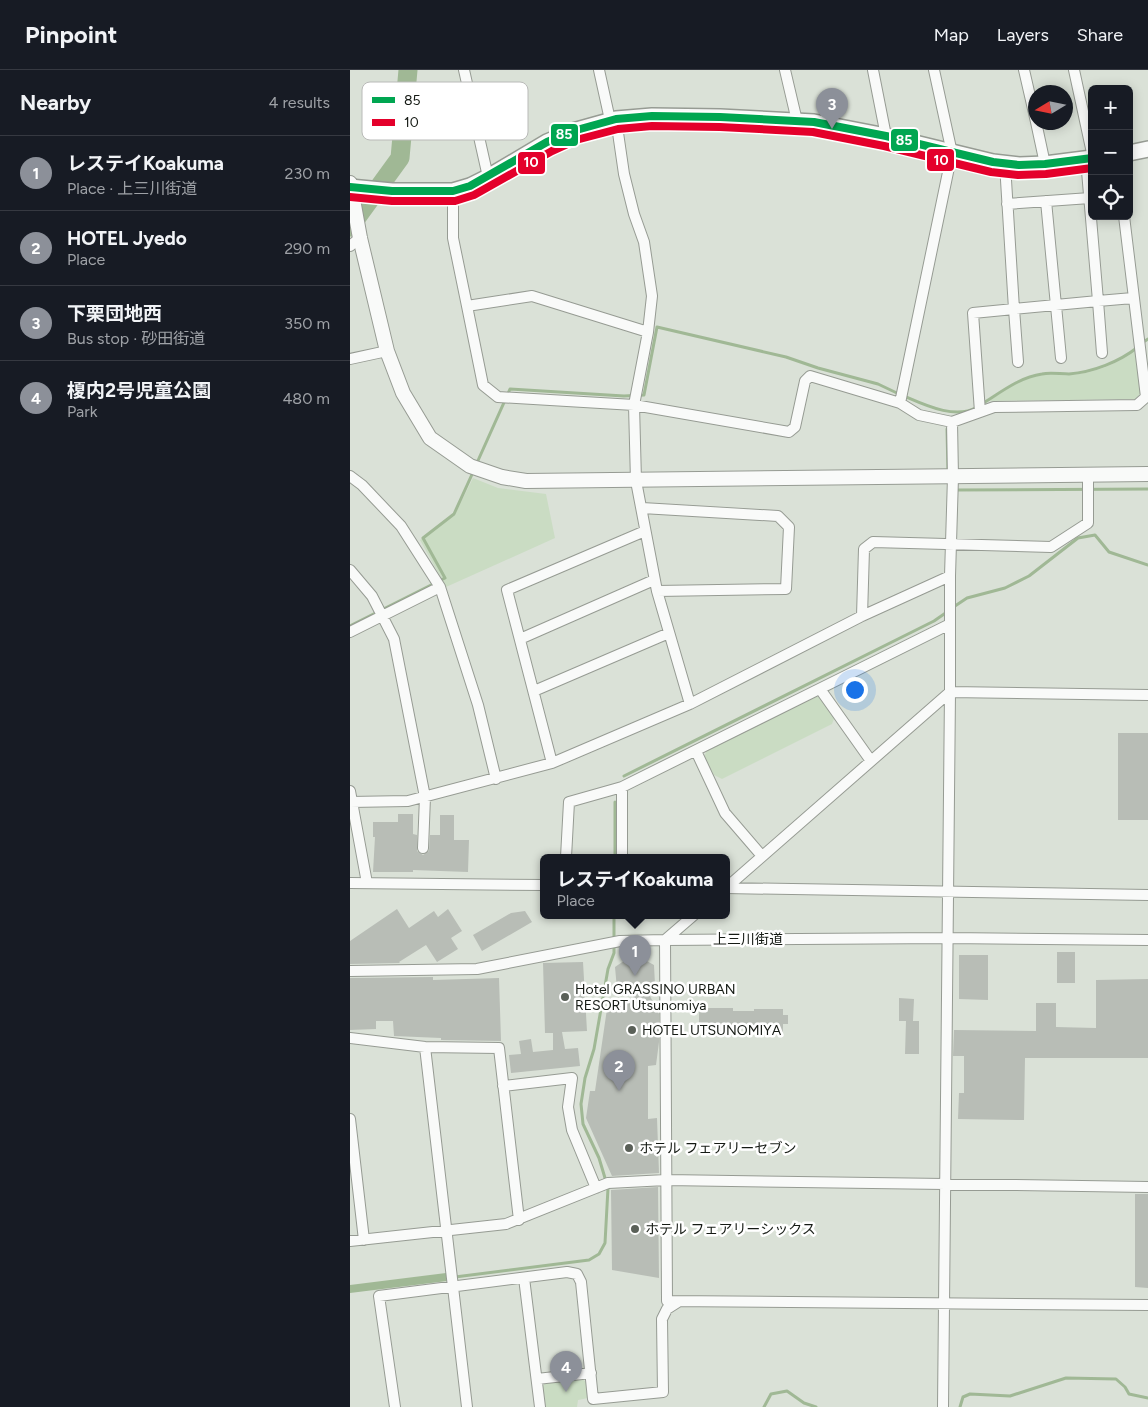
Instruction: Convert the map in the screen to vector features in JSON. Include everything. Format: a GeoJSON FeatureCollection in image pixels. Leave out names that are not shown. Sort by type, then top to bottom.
{"type":"FeatureCollection","features":[{"type":"Feature","properties":{"kind":"main road"},"geometry":{"type":"LineString","coordinates":[[350,185],[392,191],[453,191],[470,186],[488,177],[547,142],[573,131],[613,120],[652,116],[798,121],[833,125],[1005,164],[1045,164],[1088,156]]}},
{"type":"Feature","properties":{"kind":"main road"},"geometry":{"type":"LineString","coordinates":[[1133,151],[1148,149]]}},
{"type":"Feature","properties":{"kind":"street"},"geometry":{"type":"LineString","coordinates":[[599,70],[650,271],[652,296],[648,332],[634,406],[636,481],[656,591],[690,704]]}},
{"type":"Feature","properties":{"kind":"street"},"geometry":{"type":"LineString","coordinates":[[786,70],[798,121]]}},
{"type":"Feature","properties":{"kind":"street"},"geometry":{"type":"LineString","coordinates":[[873,70],[886,136]]}},
{"type":"Feature","properties":{"kind":"street"},"geometry":{"type":"LineString","coordinates":[[900,403],[952,153],[934,70]]}},
{"type":"Feature","properties":{"kind":"street"},"geometry":{"type":"LineString","coordinates":[[1024,70],[1028,87]]}},
{"type":"Feature","properties":{"kind":"street"},"geometry":{"type":"LineString","coordinates":[[1074,70],[1088,145]]}},
{"type":"Feature","properties":{"kind":"street"},"geometry":{"type":"LineString","coordinates":[[1038,130],[1045,164]]}},
{"type":"Feature","properties":{"kind":"street"},"geometry":{"type":"LineString","coordinates":[[480,140],[488,177]]}},
{"type":"Feature","properties":{"kind":"street"},"geometry":{"type":"LineString","coordinates":[[1005,164],[1018,362]]}},
{"type":"Feature","properties":{"kind":"street"},"geometry":{"type":"LineString","coordinates":[[350,185],[355,242],[387,351],[403,393],[430,438],[470,466],[502,477],[526,481],[1148,474]]}},
{"type":"Feature","properties":{"kind":"street"},"geometry":{"type":"LineString","coordinates":[[453,191],[453,238],[483,385],[498,398],[634,406],[789,432],[795,427],[805,381],[810,376],[900,403],[919,415],[952,422],[994,407],[1137,406],[1146,397],[1124,220]]}},
{"type":"Feature","properties":{"kind":"street"},"geometry":{"type":"LineString","coordinates":[[1007,204],[1088,198]]}},
{"type":"Feature","properties":{"kind":"street"},"geometry":{"type":"LineString","coordinates":[[1046,201],[1061,358]]}},
{"type":"Feature","properties":{"kind":"street"},"geometry":{"type":"LineString","coordinates":[[1092,220],[1102,353]]}},
{"type":"Feature","properties":{"kind":"street"},"geometry":{"type":"LineString","coordinates":[[467,306],[532,296],[648,332]]}},
{"type":"Feature","properties":{"kind":"street"},"geometry":{"type":"LineString","coordinates":[[980,412],[973,313],[1133,298]]}},
{"type":"Feature","properties":{"kind":"street"},"geometry":{"type":"LineString","coordinates":[[350,359],[387,351]]}},
{"type":"Feature","properties":{"kind":"street"},"geometry":{"type":"LineString","coordinates":[[943,1407],[950,576],[953,477],[952,422]]}},
{"type":"Feature","properties":{"kind":"street"},"geometry":{"type":"LineString","coordinates":[[862,616],[864,548],[873,542],[1051,547],[1088,523],[1088,475]]}},
{"type":"Feature","properties":{"kind":"street"},"geometry":{"type":"LineString","coordinates":[[350,476],[362,485],[400,526],[440,587],[478,704],[496,779]]}},
{"type":"Feature","properties":{"kind":"street"},"geometry":{"type":"LineString","coordinates":[[642,508],[778,516],[789,526],[786,589],[656,591]]}},
{"type":"Feature","properties":{"kind":"street"},"geometry":{"type":"LineString","coordinates":[[552,763],[507,590],[644,531]]}},
{"type":"Feature","properties":{"kind":"street"},"geometry":{"type":"LineString","coordinates":[[350,570],[372,596],[394,639],[425,797],[423,848]]}},
{"type":"Feature","properties":{"kind":"street"},"geometry":{"type":"LineString","coordinates":[[351,802],[408,801],[552,763],[690,704],[862,616],[950,576]]}},
{"type":"Feature","properties":{"kind":"street"},"geometry":{"type":"LineString","coordinates":[[520,639],[654,580]]}},
{"type":"Feature","properties":{"kind":"street"},"geometry":{"type":"LineString","coordinates":[[350,632],[440,587]]}},
{"type":"Feature","properties":{"kind":"street"},"geometry":{"type":"LineString","coordinates":[[566,854],[569,802],[622,787],[696,752],[950,624]]}},
{"type":"Feature","properties":{"kind":"street"},"geometry":{"type":"LineString","coordinates":[[534,691],[669,633]]}},
{"type":"Feature","properties":{"kind":"street"},"geometry":{"type":"LineString","coordinates":[[820,689],[871,761]]}},
{"type":"Feature","properties":{"kind":"street"},"geometry":{"type":"LineString","coordinates":[[730,884],[950,692],[1148,695]]}},
{"type":"Feature","properties":{"kind":"street"},"geometry":{"type":"LineString","coordinates":[[696,752],[725,813],[762,856]]}},
{"type":"Feature","properties":{"kind":"street"},"geometry":{"type":"LineString","coordinates":[[622,787],[622,854]]}},
{"type":"Feature","properties":{"kind":"street"},"geometry":{"type":"LineString","coordinates":[[350,790],[367,883]]}},
{"type":"Feature","properties":{"kind":"street"},"geometry":{"type":"LineString","coordinates":[[350,850],[361,850]]}},
{"type":"Feature","properties":{"kind":"street"},"geometry":{"type":"LineString","coordinates":[[350,883],[540,885]]}},
{"type":"Feature","properties":{"kind":"street"},"geometry":{"type":"LineString","coordinates":[[730,888],[1148,895]]}},
{"type":"Feature","properties":{"kind":"street"},"geometry":{"type":"LineString","coordinates":[[689,919],[665,940],[667,1301],[1148,1305]]}},
{"type":"Feature","properties":{"kind":"street","name":"上三川街道"},"geometry":{"type":"LineString","coordinates":[[350,971],[477,969],[620,941],[947,938],[1148,940]]}},
{"type":"Feature","properties":{"kind":"street"},"geometry":{"type":"LineString","coordinates":[[350,1038],[425,1048],[499,1048],[519,1220]]}},
{"type":"Feature","properties":{"kind":"street"},"geometry":{"type":"LineString","coordinates":[[425,1048],[467,1407]]}},
{"type":"Feature","properties":{"kind":"street"},"geometry":{"type":"LineString","coordinates":[[503,1086],[572,1078],[568,1106],[572,1130],[596,1188]]}},
{"type":"Feature","properties":{"kind":"street"},"geometry":{"type":"LineString","coordinates":[[350,1119],[364,1240]]}},
{"type":"Feature","properties":{"kind":"street"},"geometry":{"type":"LineString","coordinates":[[350,1241],[506,1224],[608,1183],[666,1180],[1148,1187]]}},
{"type":"Feature","properties":{"kind":"street"},"geometry":{"type":"LineString","coordinates":[[396,1407],[379,1296],[567,1272],[577,1274],[581,1282],[593,1400],[663,1392],[662,1319],[667,1309],[679,1302]]}},
{"type":"Feature","properties":{"kind":"street"},"geometry":{"type":"LineString","coordinates":[[524,1278],[540,1407]]}},
{"type":"Feature","properties":{"kind":"street"},"geometry":{"type":"LineString","coordinates":[[537,1379],[590,1373]]}},
{"type":"Feature","properties":{"kind":"shaded area"},"geometry":{"type":"Polygon","coordinates":[[[1137,350],[1141,393],[1135,399],[990,401],[1008,388],[1035,376],[1045,374],[1069,375],[1096,370],[1113,364],[1137,350]]]}},
{"type":"Feature","properties":{"kind":"shaded area"},"geometry":{"type":"Polygon","coordinates":[[[473,478],[498,488],[546,494],[555,538],[446,587],[420,540],[456,512],[473,478]]]}},
{"type":"Feature","properties":{"kind":"shaded area"},"geometry":{"type":"Polygon","coordinates":[[[815,696],[821,698],[835,716],[832,724],[722,779],[714,775],[704,757],[707,750],[815,696]]]}},
{"type":"Feature","properties":{"kind":"shaded area"},"geometry":{"type":"Polygon","coordinates":[[[446,1273],[447,1281],[350,1293],[350,1285],[446,1273]]]}},
{"type":"Feature","properties":{"kind":"shaded area"},"geometry":{"type":"Polygon","coordinates":[[[581,1378],[586,1382],[588,1398],[578,1400],[577,1407],[546,1407],[543,1386],[547,1380],[581,1378]]]}},
{"type":"Feature","properties":{"kind":"building"},"geometry":{"type":"Polygon","coordinates":[[[1118,733],[1148,733],[1148,820],[1118,820],[1118,733]]]}},
{"type":"Feature","properties":{"kind":"building"},"geometry":{"type":"Polygon","coordinates":[[[398,814],[413,814],[413,834],[417,835],[417,851],[423,855],[429,851],[430,835],[440,835],[440,815],[454,815],[454,840],[469,840],[468,872],[413,870],[413,872],[373,872],[375,837],[373,837],[373,822],[398,822],[398,814]]]}},
{"type":"Feature","properties":{"kind":"building"},"geometry":{"type":"Polygon","coordinates":[[[397,909],[409,928],[434,911],[438,917],[448,909],[462,931],[451,938],[458,949],[437,962],[426,945],[400,963],[350,964],[350,941],[397,909]]]}},
{"type":"Feature","properties":{"kind":"building"},"geometry":{"type":"Polygon","coordinates":[[[525,911],[532,922],[482,951],[473,935],[511,913],[525,911]]]}},
{"type":"Feature","properties":{"kind":"building"},"geometry":{"type":"Polygon","coordinates":[[[1057,952],[1075,952],[1075,983],[1057,983],[1057,952]]]}},
{"type":"Feature","properties":{"kind":"building"},"geometry":{"type":"Polygon","coordinates":[[[634,954],[654,965],[655,985],[647,990],[659,1014],[659,1042],[656,1065],[648,1066],[648,1119],[657,1118],[659,1173],[612,1176],[586,1118],[590,1091],[595,1091],[608,1002],[639,1001],[617,989],[615,967],[634,954]]]}},
{"type":"Feature","properties":{"kind":"building"},"geometry":{"type":"Polygon","coordinates":[[[959,955],[988,955],[988,1000],[959,999],[959,955]]]}},
{"type":"Feature","properties":{"kind":"building","name":"Hotel GRASSINO URBAN RESORT Utsunomiya"},"geometry":{"type":"Polygon","coordinates":[[[583,962],[587,1031],[562,1032],[565,1049],[578,1048],[580,1066],[511,1073],[509,1055],[521,1054],[519,1041],[531,1039],[533,1052],[553,1050],[553,1033],[545,1033],[543,963],[583,962]]]}},
{"type":"Feature","properties":{"kind":"building"},"geometry":{"type":"Polygon","coordinates":[[[433,977],[433,980],[499,978],[501,1041],[441,1040],[441,1038],[394,1036],[393,1021],[376,1021],[376,1029],[350,1030],[350,978],[433,977]]]}},
{"type":"Feature","properties":{"kind":"building"},"geometry":{"type":"Polygon","coordinates":[[[1148,979],[1148,1058],[1025,1058],[1024,1120],[958,1119],[959,1093],[964,1093],[964,1056],[953,1056],[954,1030],[1036,1031],[1036,1003],[1056,1003],[1056,1027],[1096,1028],[1096,980],[1148,979]]]}},
{"type":"Feature","properties":{"kind":"building"},"geometry":{"type":"Polygon","coordinates":[[[899,998],[914,999],[913,1021],[919,1021],[919,1054],[905,1054],[906,1021],[899,1021],[899,998]]]}},
{"type":"Feature","properties":{"kind":"building"},"geometry":{"type":"Polygon","coordinates":[[[704,1008],[733,1008],[733,1011],[783,1009],[783,1015],[788,1015],[788,1024],[783,1024],[783,1032],[756,1032],[756,1028],[731,1027],[731,1031],[704,1031],[704,1029],[699,1029],[699,1010],[704,1010],[704,1008]]]}},
{"type":"Feature","properties":{"kind":"building","name":"ホテル フェアリーシックス"},"geometry":{"type":"Polygon","coordinates":[[[658,1187],[659,1278],[612,1270],[611,1190],[658,1187]]]}},
{"type":"Feature","properties":{"kind":"building"},"geometry":{"type":"Polygon","coordinates":[[[1135,1194],[1148,1194],[1148,1288],[1135,1287],[1135,1194]]]}},
{"type":"Feature","properties":{"kind":"waterway"},"geometry":{"type":"LineString","coordinates":[[407,82],[408,70]]}},
{"type":"Feature","properties":{"kind":"waterway"},"geometry":{"type":"LineString","coordinates":[[350,227],[400,158],[402,140]]}},
{"type":"Feature","properties":{"kind":"waterway"},"geometry":{"type":"LineString","coordinates":[[476,465],[510,389],[624,396],[644,395],[657,327],[786,357],[818,368],[878,384],[899,394]]}},
{"type":"Feature","properties":{"kind":"waterway"},"geometry":{"type":"LineString","coordinates":[[1142,343],[1148,339]]}},
{"type":"Feature","properties":{"kind":"waterway"},"geometry":{"type":"LineString","coordinates":[[982,404],[1026,378],[1045,373],[1069,374],[1096,369],[1114,362],[1138,347]]}},
{"type":"Feature","properties":{"kind":"waterway"},"geometry":{"type":"LineString","coordinates":[[904,396],[931,407],[950,412],[969,411],[977,407]]}},
{"type":"Feature","properties":{"kind":"waterway"},"geometry":{"type":"LineString","coordinates":[[947,429],[948,473]]}},
{"type":"Feature","properties":{"kind":"waterway"},"geometry":{"type":"LineString","coordinates":[[350,626],[445,578],[423,538],[454,514],[474,470]]}},
{"type":"Feature","properties":{"kind":"waterway"},"geometry":{"type":"LineString","coordinates":[[954,490],[1148,489]]}},
{"type":"Feature","properties":{"kind":"waterway"},"geometry":{"type":"LineString","coordinates":[[952,608],[967,598],[1005,588],[1029,576],[1078,538],[1095,535],[1109,552],[1148,565]]}},
{"type":"Feature","properties":{"kind":"waterway"},"geometry":{"type":"LineString","coordinates":[[624,776],[934,621],[947,612]]}},
{"type":"Feature","properties":{"kind":"waterway"},"geometry":{"type":"LineString","coordinates":[[615,802],[615,854]]}},
{"type":"Feature","properties":{"kind":"waterway"},"geometry":{"type":"LineString","coordinates":[[455,1277],[589,1260],[599,1254],[605,1243],[608,1188],[599,1158],[583,1124],[581,1104],[585,1078],[594,1049],[608,969],[614,953],[614,919]]}},
{"type":"Feature","properties":{"kind":"waterway"},"geometry":{"type":"LineString","coordinates":[[960,1407],[963,1397],[970,1394],[1010,1396],[1066,1378],[1116,1379],[1125,1387],[1129,1394],[1148,1398]]}},
{"type":"Feature","properties":{"kind":"waterway"},"geometry":{"type":"LineString","coordinates":[[764,1407],[771,1394],[787,1391],[804,1403],[816,1407]]}},
{"type":"Feature","properties":{"kind":"transit line","name":"85"},"geometry":{"type":"LineString","coordinates":[[350,187],[392,191],[453,191],[470,186],[547,142],[573,131],[616,119],[652,116],[720,117],[814,122],[886,136],[993,162],[1019,165],[1088,159]]}},
{"type":"Feature","properties":{"kind":"transit line","name":"10"},"geometry":{"type":"LineString","coordinates":[[350,197],[392,201],[455,201],[474,195],[552,151],[576,140],[618,129],[652,126],[720,127],[813,132],[884,146],[991,172],[1018,175],[1046,174],[1088,169]]}},
{"type":"Feature","properties":{"kind":"place","name":"下栗団地西"},"geometry":{"type":"Point","coordinates":[832,129]}},
{"type":"Feature","properties":{"kind":"place","name":"レステイKoakuma"},"geometry":{"type":"Point","coordinates":[635,976]}},
{"type":"Feature","properties":{"kind":"place","name":"Hotel GRASSINO URBAN RESORT Utsunomiya"},"geometry":{"type":"Point","coordinates":[565,997]}},
{"type":"Feature","properties":{"kind":"place","name":"HOTEL UTSUNOMIYA"},"geometry":{"type":"Point","coordinates":[632,1030]}},
{"type":"Feature","properties":{"kind":"place","name":"HOTEL Jyedo"},"geometry":{"type":"Point","coordinates":[619,1091]}},
{"type":"Feature","properties":{"kind":"place","name":"ホテル フェアリーセブン"},"geometry":{"type":"Point","coordinates":[629,1148]}},
{"type":"Feature","properties":{"kind":"place","name":"ホテル フェアリーシックス"},"geometry":{"type":"Point","coordinates":[635,1229]}},
{"type":"Feature","properties":{"kind":"place","name":"榎内2号児童公園"},"geometry":{"type":"Point","coordinates":[566,1392]}}]}
